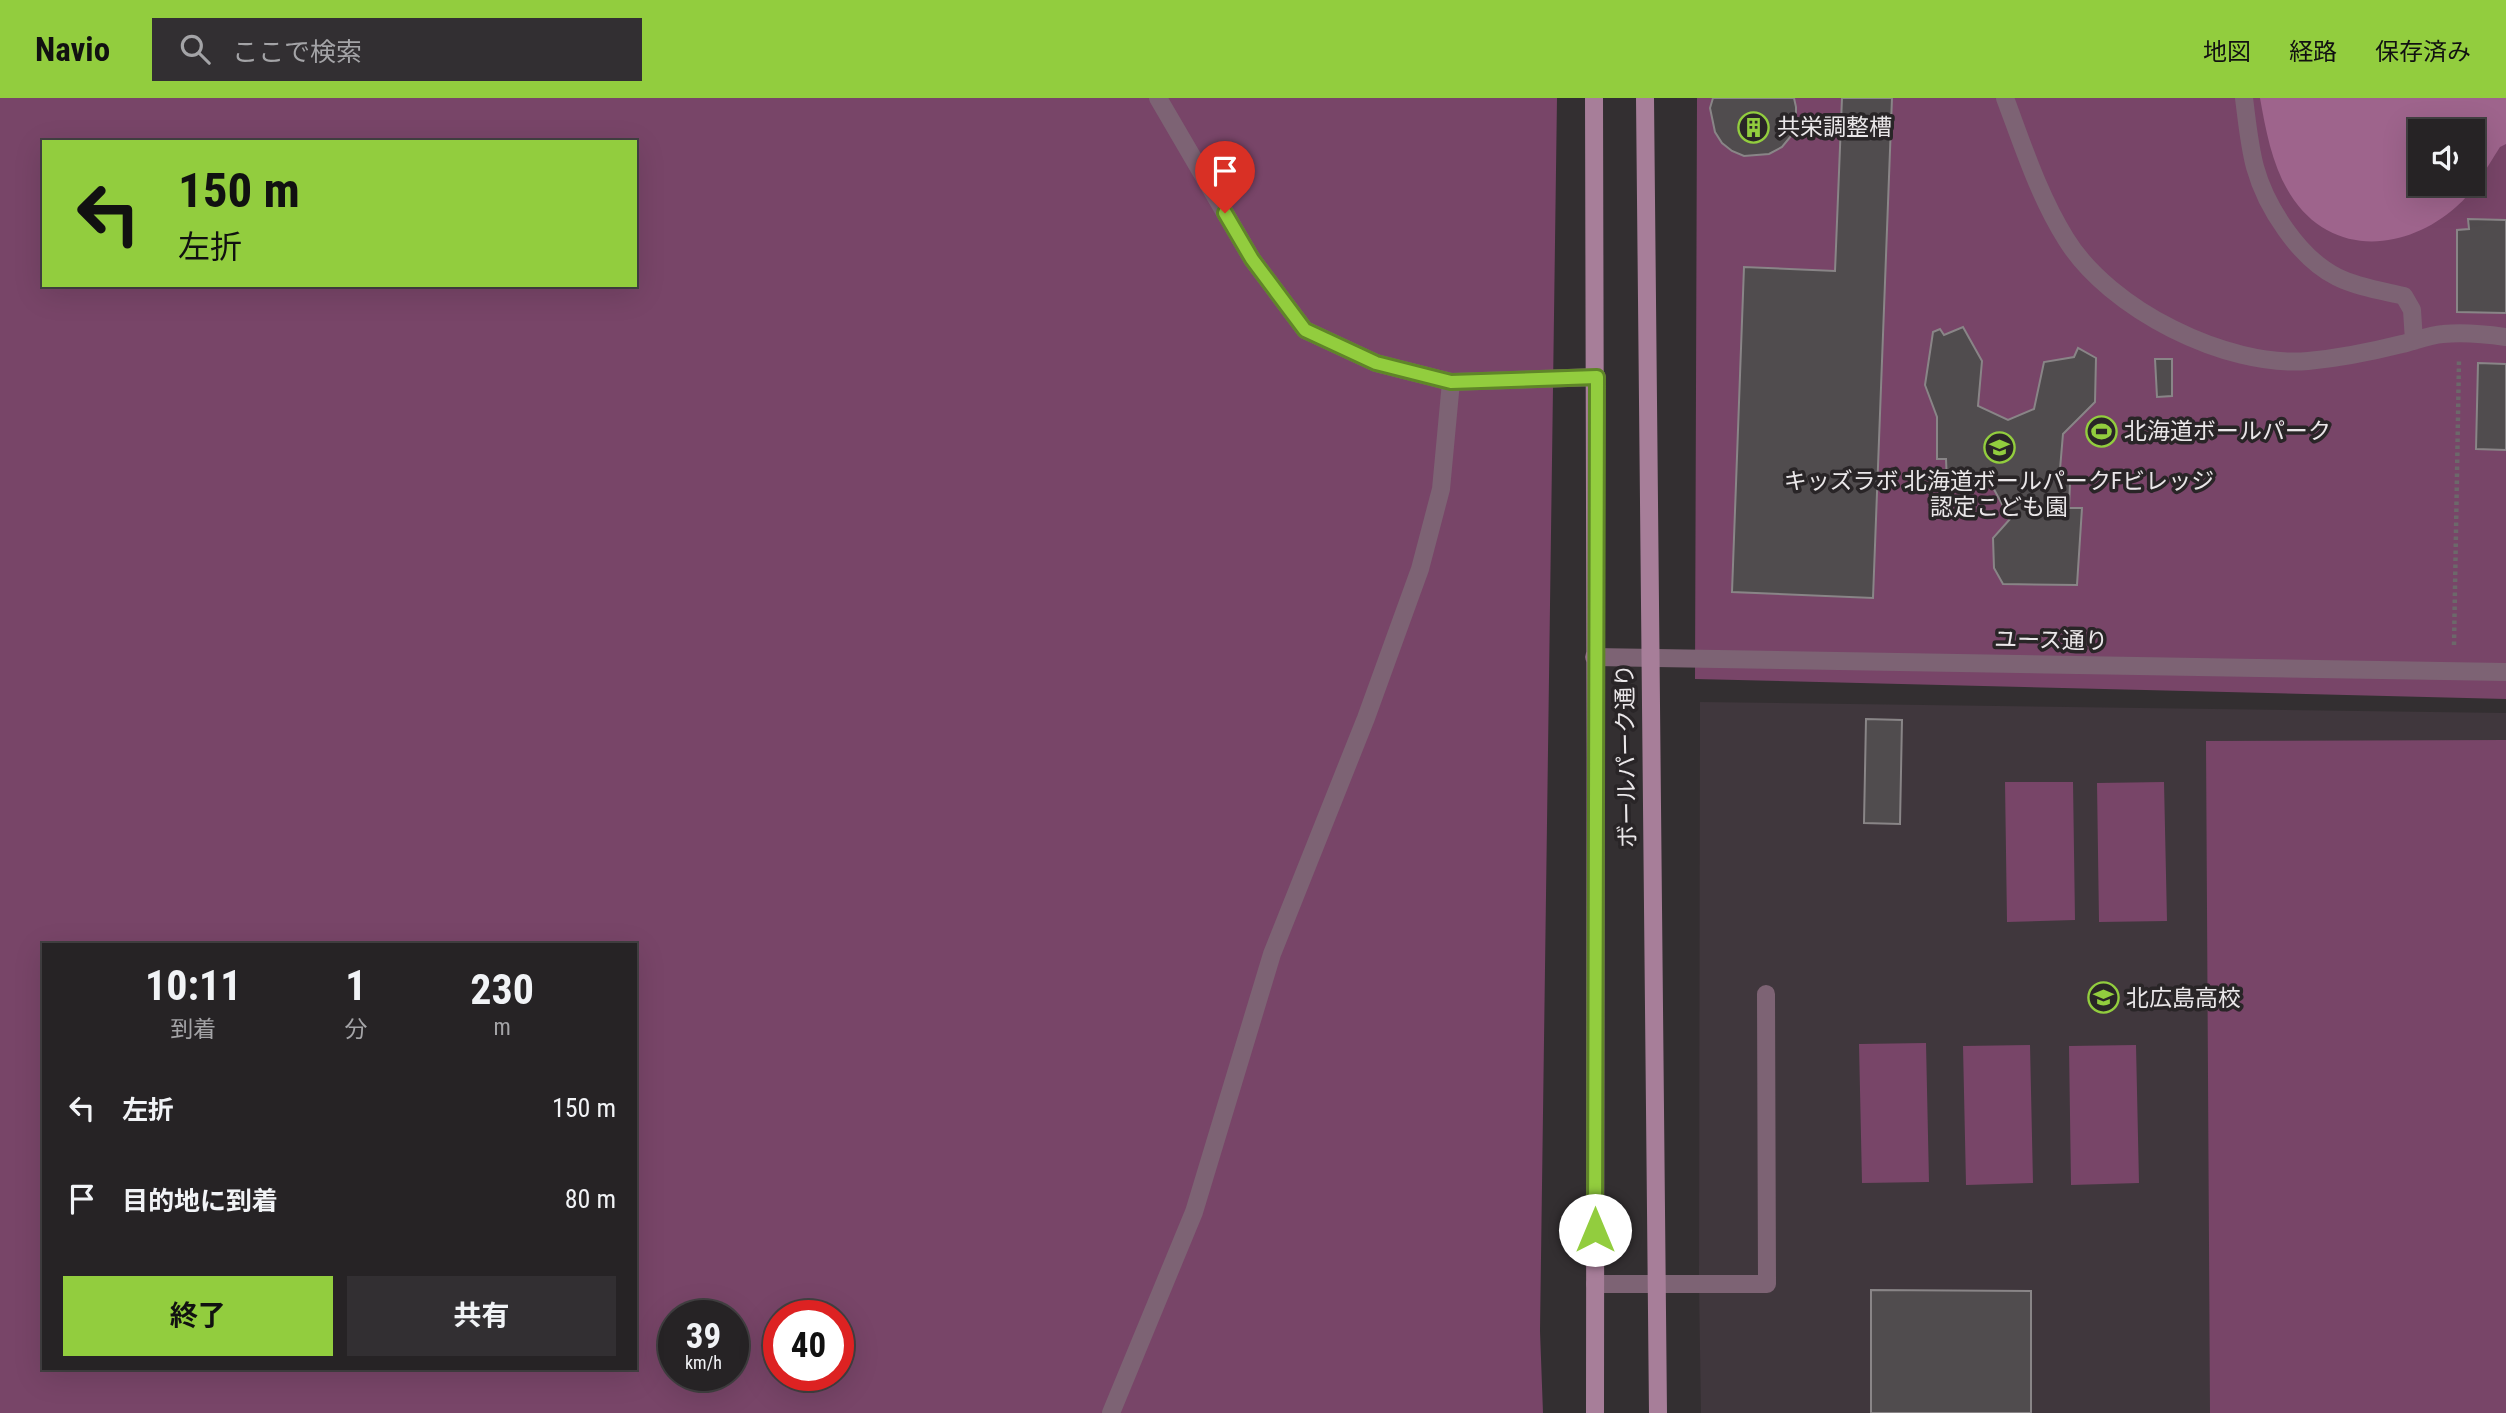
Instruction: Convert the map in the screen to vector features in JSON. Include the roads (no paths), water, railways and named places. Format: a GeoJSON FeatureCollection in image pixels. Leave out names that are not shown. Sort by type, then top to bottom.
{"type":"FeatureCollection","features":[{"type":"Feature","properties":{"kind":"street"},"geometry":{"type":"LineString","coordinates":[[1158,98],[1252,259],[1305,330],[1376,363],[1451,382],[1597,377]]}},
{"type":"Feature","properties":{"kind":"street","name":"ボールパーク通り"},"geometry":{"type":"LineString","coordinates":[[1594,98],[1597,377],[1594,657],[1595,1413]]}},
{"type":"Feature","properties":{"kind":"street","name":"ボールパーク通り"},"geometry":{"type":"LineString","coordinates":[[1646,98],[1649,658],[1658,1413]]}},
{"type":"Feature","properties":{"kind":"street"},"geometry":{"type":"LineString","coordinates":[[2005,98],[2038,187],[2067,241],[2108,288],[2179,331],[2228,352],[2271,360],[2305,361],[2348,356],[2442,334],[2473,333],[2506,337]]}},
{"type":"Feature","properties":{"kind":"street"},"geometry":{"type":"LineString","coordinates":[[2244,98],[2249,143],[2256,171],[2276,215],[2301,249],[2337,276],[2404,296],[2413,310],[2414,341]]}},
{"type":"Feature","properties":{"kind":"street"},"geometry":{"type":"LineString","coordinates":[[1111,1413],[1194,1212],[1272,954],[1366,718],[1420,569],[1441,489],[1451,382]]}},
{"type":"Feature","properties":{"kind":"street","name":"ユース通り"},"geometry":{"type":"LineString","coordinates":[[1594,657],[2506,672]]}},
{"type":"Feature","properties":{"kind":"street"},"geometry":{"type":"LineString","coordinates":[[1595,1284],[1767,1284],[1766,994]]}},
{"type":"Feature","properties":{"kind":"place","name":"共栄調整槽"},"geometry":{"type":"Point","coordinates":[1754,127]}},
{"type":"Feature","properties":{"kind":"place","name":"北海道ボールパーク"},"geometry":{"type":"Point","coordinates":[2101,431]}},
{"type":"Feature","properties":{"kind":"place","name":"キッズラボ 北海道ボールパークFビレッジ 認定こども園"},"geometry":{"type":"Point","coordinates":[1999,447]}},
{"type":"Feature","properties":{"kind":"place","name":"北広島高校"},"geometry":{"type":"Point","coordinates":[2103,998]}}]}
